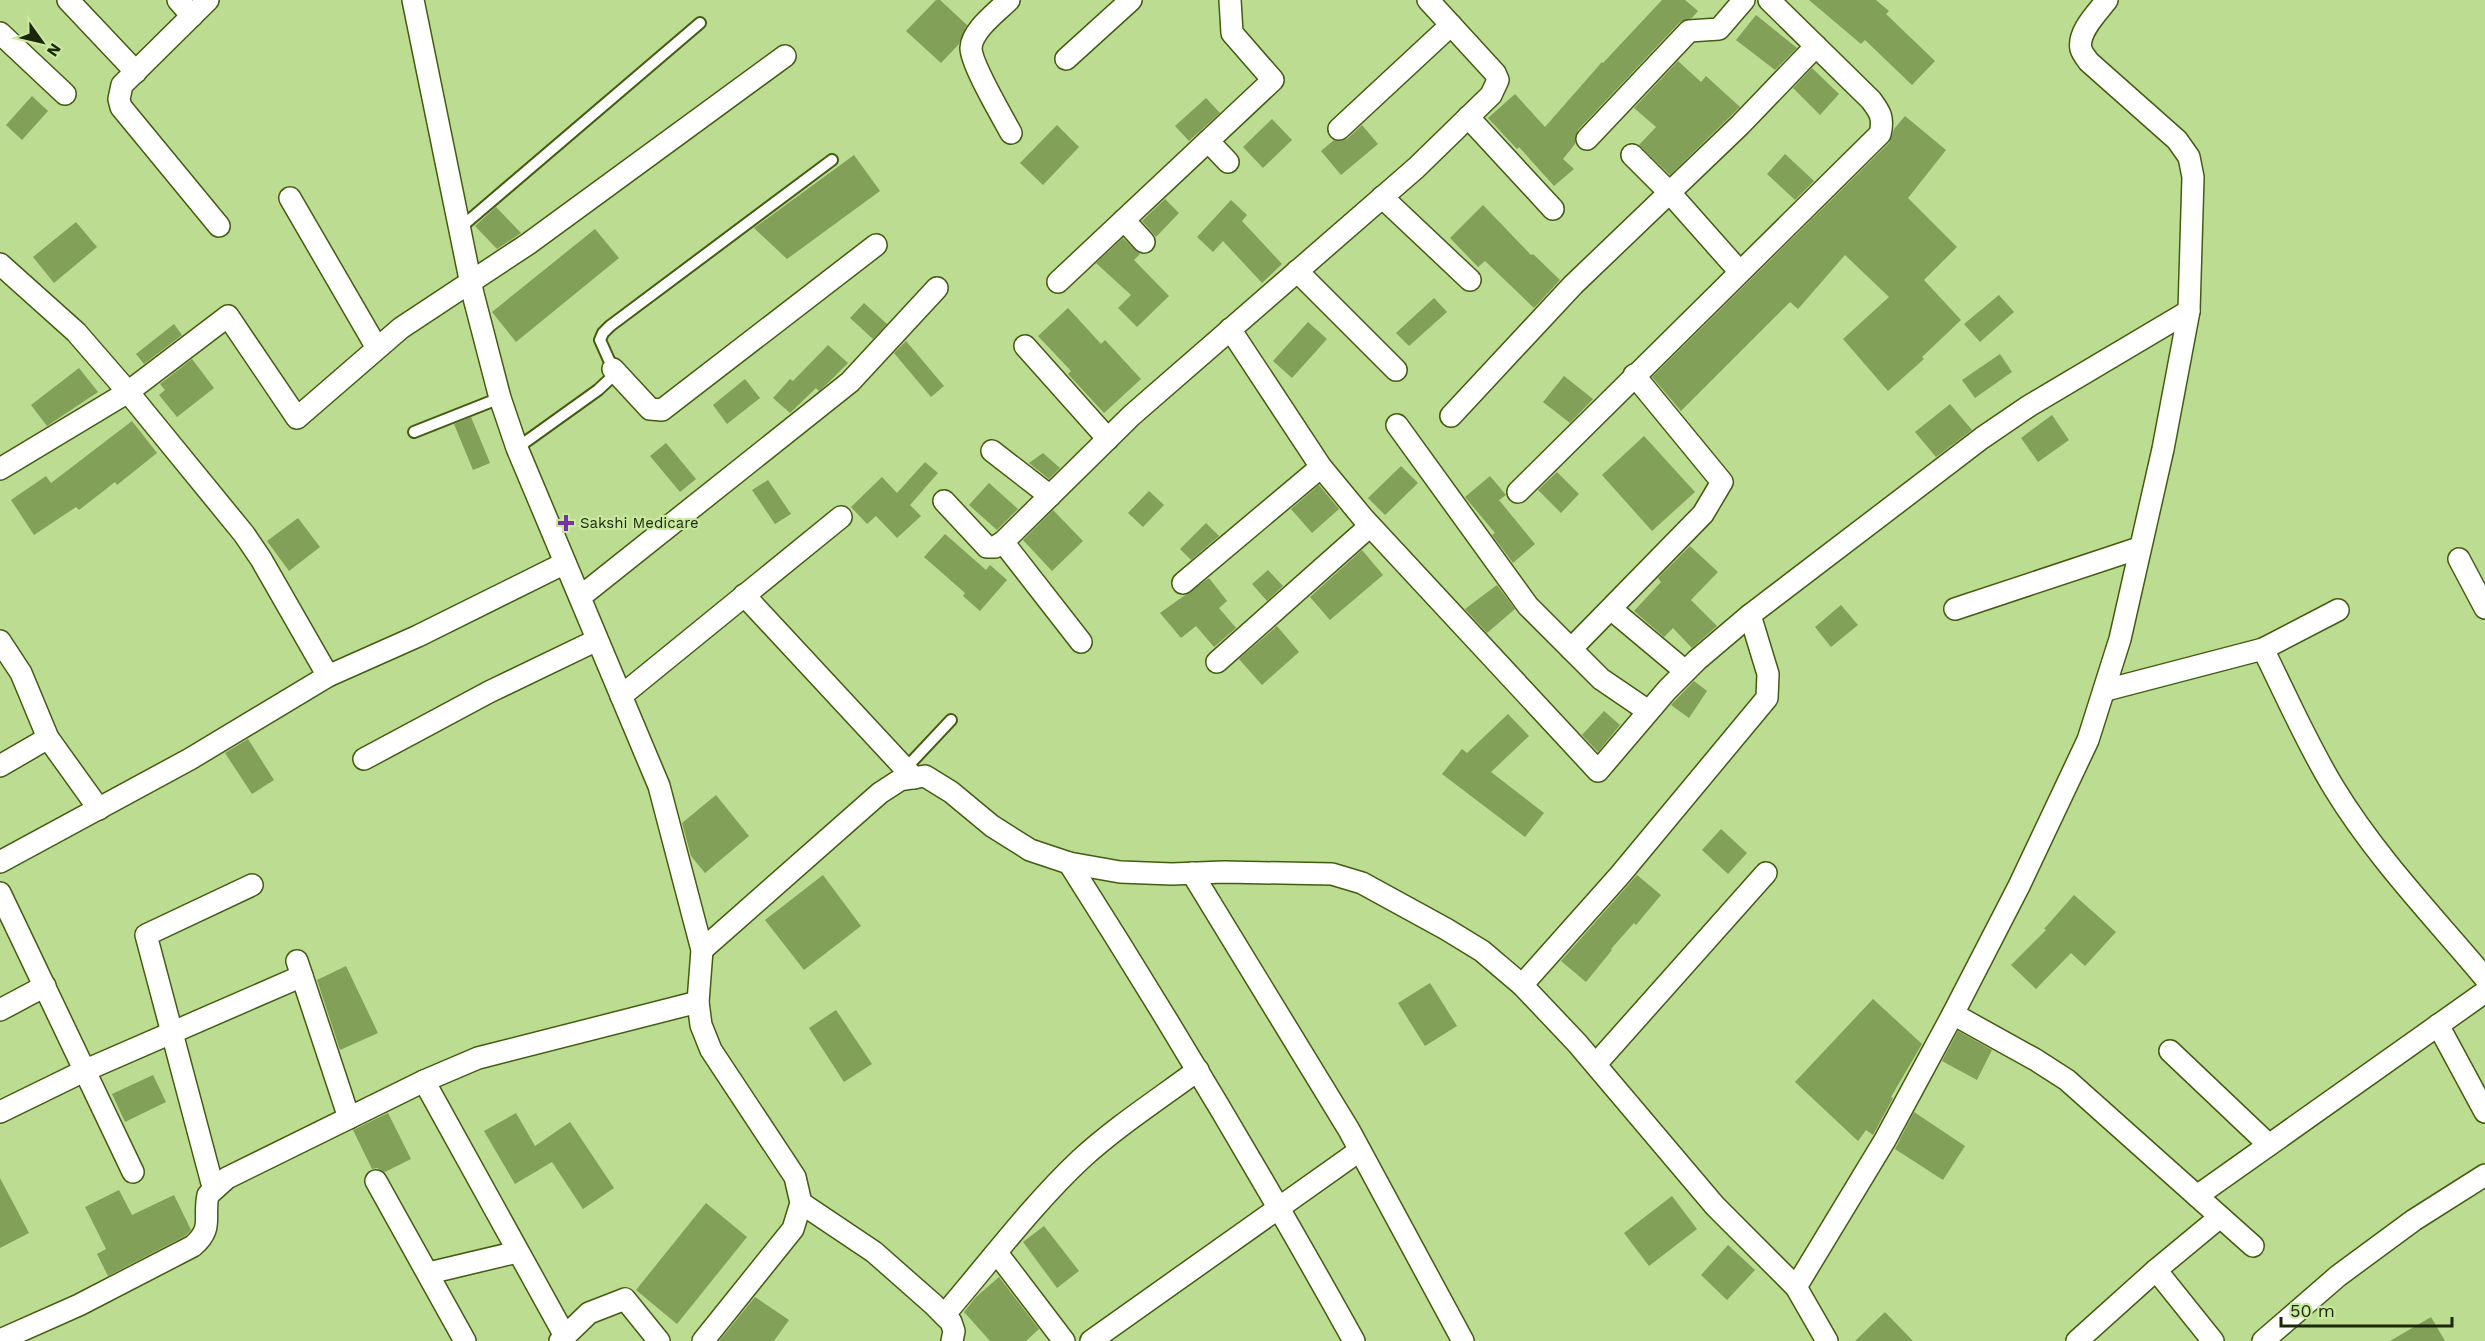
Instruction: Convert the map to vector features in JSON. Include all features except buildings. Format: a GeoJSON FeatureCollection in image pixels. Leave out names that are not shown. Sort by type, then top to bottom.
{"type":"FeatureCollection","features":[{"type":"Feature","properties":{"kind":"street"},"geometry":{"type":"LineString","coordinates":[[68,0],[136,72]]}},
{"type":"Feature","properties":{"kind":"street"},"geometry":{"type":"LineString","coordinates":[[178,0],[192,16]]}},
{"type":"Feature","properties":{"kind":"street"},"geometry":{"type":"LineString","coordinates":[[208,0],[122,85],[118,99],[121,107],[219,226]]}},
{"type":"Feature","properties":{"kind":"street"},"geometry":{"type":"LineString","coordinates":[[413,0],[470,282],[500,398],[517,448],[658,786],[702,950],[698,1002],[701,1025],[711,1050],[795,1177],[801,1203],[793,1229],[703,1341]]}},
{"type":"Feature","properties":{"kind":"street"},"geometry":{"type":"LineString","coordinates":[[1009,0],[976,34],[971,47],[975,63],[1011,133]]}},
{"type":"Feature","properties":{"kind":"street"},"geometry":{"type":"LineString","coordinates":[[1066,59],[1131,0]]}},
{"type":"Feature","properties":{"kind":"street"},"geometry":{"type":"LineString","coordinates":[[1058,282],[1273,80],[1232,33],[1230,0]]}},
{"type":"Feature","properties":{"kind":"street"},"geometry":{"type":"LineString","coordinates":[[944,501],[987,547],[995,547],[1003,542],[1108,439],[1382,197],[1491,95],[1498,80],[1495,72],[1428,0]]}},
{"type":"Feature","properties":{"kind":"street"},"geometry":{"type":"LineString","coordinates":[[1587,140],[1689,31],[1719,29],[1744,0]]}},
{"type":"Feature","properties":{"kind":"street"},"geometry":{"type":"LineString","coordinates":[[1518,492],[1634,375],[1880,135],[1883,122],[1881,113],[1769,0]]}},
{"type":"Feature","properties":{"kind":"street"},"geometry":{"type":"LineString","coordinates":[[1796,1287],[1885,1140],[2024,876],[2088,740],[2106,690],[2120,639],[2163,449],[2189,311],[2193,177],[2189,157],[2177,140],[2089,62],[2081,49],[2081,39],[2087,27],[2107,0]]}},
{"type":"Feature","properties":{"kind":"street"},"geometry":{"type":"LineString","coordinates":[[1339,129],[1451,25]]}},
{"type":"Feature","properties":{"kind":"street"},"geometry":{"type":"LineString","coordinates":[[0,33],[64,94]]}},
{"type":"Feature","properties":{"kind":"street"},"geometry":{"type":"LineString","coordinates":[[1451,416],[1573,285],[1740,125],[1816,46]]}},
{"type":"Feature","properties":{"kind":"street"},"geometry":{"type":"LineString","coordinates":[[0,469],[128,392],[228,316],[297,418],[401,328],[528,244],[785,56]]}},
{"type":"Feature","properties":{"kind":"street"},"geometry":{"type":"LineString","coordinates":[[1468,117],[1553,209]]}},
{"type":"Feature","properties":{"kind":"street"},"geometry":{"type":"LineString","coordinates":[[1208,141],[1228,162]]}},
{"type":"Feature","properties":{"kind":"street"},"geometry":{"type":"LineString","coordinates":[[1632,155],[1670,193],[1740,272]]}},
{"type":"Feature","properties":{"kind":"street"},"geometry":{"type":"LineString","coordinates":[[1382,197],[1470,280]]}},
{"type":"Feature","properties":{"kind":"street"},"geometry":{"type":"LineString","coordinates":[[290,198],[377,348]]}},
{"type":"Feature","properties":{"kind":"street"},"geometry":{"type":"LineString","coordinates":[[1124,220],[1144,242]]}},
{"type":"Feature","properties":{"kind":"street"},"geometry":{"type":"LineString","coordinates":[[613,369],[650,409],[662,410],[876,245]]}},
{"type":"Feature","properties":{"kind":"street"},"geometry":{"type":"LineString","coordinates":[[0,264],[76,332],[128,392],[255,550],[328,676]]}},
{"type":"Feature","properties":{"kind":"street"},"geometry":{"type":"LineString","coordinates":[[1297,271],[1396,370]]}},
{"type":"Feature","properties":{"kind":"street"},"geometry":{"type":"LineString","coordinates":[[580,597],[850,382],[937,288]]}},
{"type":"Feature","properties":{"kind":"street"},"geometry":{"type":"LineString","coordinates":[[1230,329],[1321,467],[1370,526],[1598,771],[1685,671],[1750,615],[2028,406],[2189,311]]}},
{"type":"Feature","properties":{"kind":"street"},"geometry":{"type":"LineString","coordinates":[[1025,346],[1108,439]]}},
{"type":"Feature","properties":{"kind":"street"},"geometry":{"type":"LineString","coordinates":[[1571,649],[1703,514],[1722,482],[1634,375]]}},
{"type":"Feature","properties":{"kind":"street"},"geometry":{"type":"LineString","coordinates":[[1397,425],[1528,606],[1601,679],[1648,711]]}},
{"type":"Feature","properties":{"kind":"street"},"geometry":{"type":"LineString","coordinates":[[992,451],[1050,495]]}},
{"type":"Feature","properties":{"kind":"street"},"geometry":{"type":"LineString","coordinates":[[1183,583],[1321,467]]}},
{"type":"Feature","properties":{"kind":"street"},"geometry":{"type":"LineString","coordinates":[[621,696],[841,517]]}},
{"type":"Feature","properties":{"kind":"street"},"geometry":{"type":"LineString","coordinates":[[1217,662],[1370,526]]}},
{"type":"Feature","properties":{"kind":"street"},"geometry":{"type":"LineString","coordinates":[[1003,542],[1081,642]]}},
{"type":"Feature","properties":{"kind":"street"},"geometry":{"type":"LineString","coordinates":[[1955,609],[2139,548]]}},
{"type":"Feature","properties":{"kind":"street"},"geometry":{"type":"LineString","coordinates":[[2459,559],[2485,608]]}},
{"type":"Feature","properties":{"kind":"street"},"geometry":{"type":"LineString","coordinates":[[0,862],[99,810],[242,729],[328,676],[418,636],[565,563]]}},
{"type":"Feature","properties":{"kind":"street"},"geometry":{"type":"LineString","coordinates":[[744,596],[909,774],[925,777],[951,792],[992,826],[1030,850],[1070,863],[1120,872],[1332,874],[1362,883],[1482,951],[1522,985],[1596,1065],[1715,1206],[1796,1287],[1827,1341]]}},
{"type":"Feature","properties":{"kind":"street"},"geometry":{"type":"LineString","coordinates":[[1611,609],[1685,671]]}},
{"type":"Feature","properties":{"kind":"street"},"geometry":{"type":"LineString","coordinates":[[2106,690],[2263,649],[2338,610]]}},
{"type":"Feature","properties":{"kind":"street"},"geometry":{"type":"LineString","coordinates":[[1522,985],[1620,875],[1767,698],[1768,674],[1750,615]]}},
{"type":"Feature","properties":{"kind":"street"},"geometry":{"type":"LineString","coordinates":[[364,759],[489,692],[597,640]]}},
{"type":"Feature","properties":{"kind":"street"},"geometry":{"type":"LineString","coordinates":[[0,641],[21,673],[48,738],[99,810]]}},
{"type":"Feature","properties":{"kind":"street"},"geometry":{"type":"LineString","coordinates":[[2263,649],[2333,787],[2377,850],[2485,978]]}},
{"type":"Feature","properties":{"kind":"street"},"geometry":{"type":"LineString","coordinates":[[0,766],[48,738]]}},
{"type":"Feature","properties":{"kind":"street"},"geometry":{"type":"LineString","coordinates":[[702,950],[880,793],[909,774]]}},
{"type":"Feature","properties":{"kind":"street"},"geometry":{"type":"LineString","coordinates":[[1070,863],[1280,1207],[1354,1341]]}},
{"type":"Feature","properties":{"kind":"street"},"geometry":{"type":"LineString","coordinates":[[1192,873],[1349,1130],[1463,1341]]}},
{"type":"Feature","properties":{"kind":"street"},"geometry":{"type":"LineString","coordinates":[[1596,1065],[1766,873]]}},
{"type":"Feature","properties":{"kind":"street"},"geometry":{"type":"LineString","coordinates":[[213,1187],[146,935],[252,885]]}},
{"type":"Feature","properties":{"kind":"street"},"geometry":{"type":"LineString","coordinates":[[0,893],[133,1172]]}},
{"type":"Feature","properties":{"kind":"street"},"geometry":{"type":"LineString","coordinates":[[0,1112],[86,1070],[172,1032],[299,968],[349,1118]]}},
{"type":"Feature","properties":{"kind":"street"},"geometry":{"type":"LineString","coordinates":[[0,1010],[45,986]]}},
{"type":"Feature","properties":{"kind":"street"},"geometry":{"type":"LineString","coordinates":[[2197,1196],[2485,992]]}},
{"type":"Feature","properties":{"kind":"street"},"geometry":{"type":"LineString","coordinates":[[0,1340],[79,1305],[161,1265],[193,1246],[203,1238],[207,1227],[207,1195],[213,1187],[424,1081],[478,1058],[698,1002]]}},
{"type":"Feature","properties":{"kind":"street"},"geometry":{"type":"LineString","coordinates":[[1953,1014],[2067,1080],[2253,1246]]}},
{"type":"Feature","properties":{"kind":"street"},"geometry":{"type":"LineString","coordinates":[[2438,1025],[2485,1112]]}},
{"type":"Feature","properties":{"kind":"street"},"geometry":{"type":"LineString","coordinates":[[2170,1051],[2269,1145]]}},
{"type":"Feature","properties":{"kind":"street"},"geometry":{"type":"LineString","coordinates":[[944,1315],[1080,1160],[1115,1130],[1198,1070]]}},
{"type":"Feature","properties":{"kind":"street"},"geometry":{"type":"LineString","coordinates":[[424,1081],[563,1339],[589,1313],[626,1299],[659,1341]]}},
{"type":"Feature","properties":{"kind":"street"},"geometry":{"type":"LineString","coordinates":[[1091,1341],[1359,1151]]}},
{"type":"Feature","properties":{"kind":"street"},"geometry":{"type":"LineString","coordinates":[[2264,1341],[2338,1276],[2414,1220],[2485,1175]]}},
{"type":"Feature","properties":{"kind":"street"},"geometry":{"type":"LineString","coordinates":[[376,1181],[465,1341]]}},
{"type":"Feature","properties":{"kind":"street"},"geometry":{"type":"LineString","coordinates":[[801,1203],[874,1252],[944,1315],[951,1322],[954,1331],[952,1341]]}},
{"type":"Feature","properties":{"kind":"street"},"geometry":{"type":"LineString","coordinates":[[2077,1341],[2156,1270],[2220,1217]]}},
{"type":"Feature","properties":{"kind":"street"},"geometry":{"type":"LineString","coordinates":[[429,1273],[517,1252]]}},
{"type":"Feature","properties":{"kind":"street"},"geometry":{"type":"LineString","coordinates":[[998,1253],[1064,1341]]}},
{"type":"Feature","properties":{"kind":"street"},"geometry":{"type":"LineString","coordinates":[[2156,1270],[2213,1341]]}},
{"type":"Feature","properties":{"kind":"lane"},"geometry":{"type":"LineString","coordinates":[[459,229],[700,23]]}},
{"type":"Feature","properties":{"kind":"lane"},"geometry":{"type":"LineString","coordinates":[[517,448],[598,390],[613,376],[613,369],[600,340],[603,333],[832,160]]}},
{"type":"Feature","properties":{"kind":"lane"},"geometry":{"type":"LineString","coordinates":[[414,432],[500,398]]}},
{"type":"Feature","properties":{"kind":"lane"},"geometry":{"type":"LineString","coordinates":[[909,774],[951,720]]}},
{"type":"Feature","properties":{"kind":"place","name":"Sakshi Medicare"},"geometry":{"type":"Point","coordinates":[566,523]}}]}
